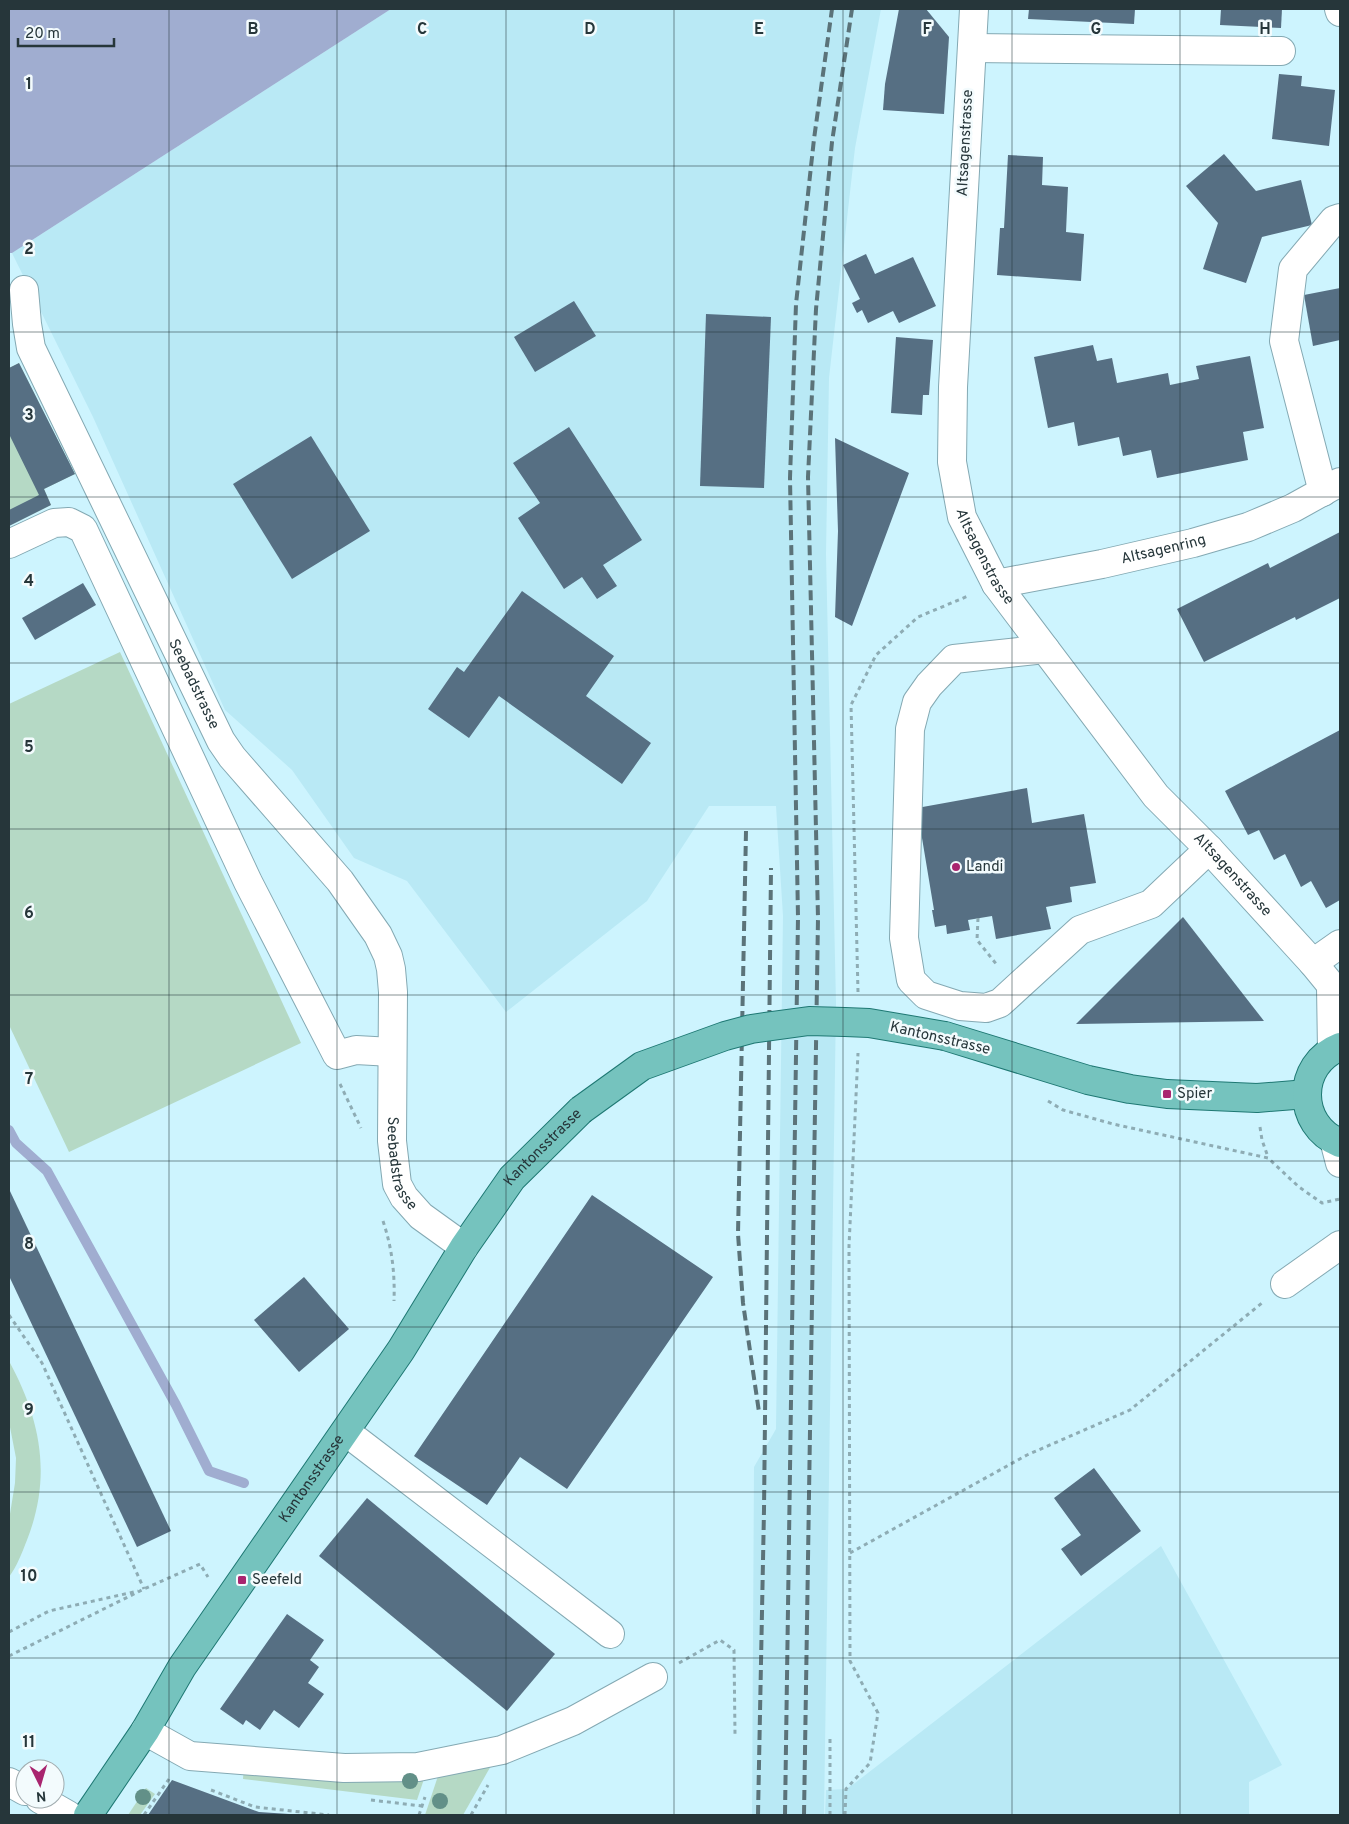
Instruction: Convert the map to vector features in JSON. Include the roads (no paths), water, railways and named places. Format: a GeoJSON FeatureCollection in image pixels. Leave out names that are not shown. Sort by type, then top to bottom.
{"type":"FeatureCollection","features":[{"type":"Feature","properties":{"kind":"main road","name":"Kantonsstrasse"},"geometry":{"type":"LineString","coordinates":[[88,1815],[145,1731],[182,1667],[346,1432],[401,1350],[464,1246],[512,1178],[581,1110],[642,1066],[725,1036],[751,1029],[809,1021],[869,1023],[945,1036],[1088,1080],[1130,1090],[1167,1094],[1257,1098],[1307,1094]]}},
{"type":"Feature","properties":{"kind":"main road"},"geometry":{"type":"LineString","coordinates":[[1336,1048],[1319,1062],[1310,1077],[1307,1094],[1308,1108],[1314,1121],[1338,1149]]}},
{"type":"Feature","properties":{"kind":"street","name":"Altsagenstrasse"},"geometry":{"type":"LineString","coordinates":[[974,9],[953,387],[952,462],[962,517],[996,584],[1156,796],[1209,849],[1313,963],[1336,991],[1336,1048]]}},
{"type":"Feature","properties":{"kind":"street"},"geometry":{"type":"LineString","coordinates":[[972,48],[1282,51]]}},
{"type":"Feature","properties":{"kind":"street","name":"Altsagenring"},"geometry":{"type":"LineString","coordinates":[[996,584],[1102,564],[1194,543],[1248,527],[1293,508],[1331,487],[1284,340],[1293,269],[1334,220],[1340,218]]}},
{"type":"Feature","properties":{"kind":"street","name":"Seebadstrasse"},"geometry":{"type":"LineString","coordinates":[[24,290],[31,348],[221,741],[232,757],[340,881],[378,935],[388,956],[393,992],[392,1141],[397,1184],[404,1197],[421,1216],[464,1246]]}},
{"type":"Feature","properties":{"kind":"street"},"geometry":{"type":"LineString","coordinates":[[9,544],[54,523],[69,522],[83,529],[248,882],[337,1055],[356,1050],[392,1052]]}},
{"type":"Feature","properties":{"kind":"street"},"geometry":{"type":"LineString","coordinates":[[1045,649],[954,659],[929,685],[917,702],[910,729],[904,938],[911,980],[926,995],[960,1006],[986,1008],[1000,1003],[1080,930],[1151,904],[1209,849]]}},
{"type":"Feature","properties":{"kind":"street"},"geometry":{"type":"LineString","coordinates":[[1313,963],[1340,944]]}},
{"type":"Feature","properties":{"kind":"street"},"geometry":{"type":"LineString","coordinates":[[1286,1284],[1340,1245]]}},
{"type":"Feature","properties":{"kind":"street"},"geometry":{"type":"LineString","coordinates":[[346,1432],[610,1634]]}},
{"type":"Feature","properties":{"kind":"street"},"geometry":{"type":"LineString","coordinates":[[145,1731],[190,1756],[344,1768],[418,1767],[502,1750],[573,1721],[653,1677]]}},
{"type":"Feature","properties":{"kind":"waterway"},"geometry":{"type":"LineString","coordinates":[[9,1130],[16,1143],[47,1171],[176,1405],[209,1471],[244,1483]]}},
{"type":"Feature","properties":{"kind":"railway"},"geometry":{"type":"LineString","coordinates":[[785,1815],[798,917],[790,478],[796,304],[814,139],[832,9]]}},
{"type":"Feature","properties":{"kind":"railway"},"geometry":{"type":"LineString","coordinates":[[804,1815],[818,918],[808,477],[816,309],[832,142],[852,9]]}},
{"type":"Feature","properties":{"kind":"railway"},"geometry":{"type":"LineString","coordinates":[[746,831],[738,1234],[743,1303],[759,1412]]}},
{"type":"Feature","properties":{"kind":"railway"},"geometry":{"type":"LineString","coordinates":[[758,1815],[764,1510],[771,868]]}},
{"type":"Feature","properties":{"kind":"place","name":"Landi"},"geometry":{"type":"Point","coordinates":[956,867]}},
{"type":"Feature","properties":{"kind":"place","name":"Spier"},"geometry":{"type":"Point","coordinates":[1167,1094]}},
{"type":"Feature","properties":{"kind":"place","name":"Seefeld"},"geometry":{"type":"Point","coordinates":[242,1580]}}]}
